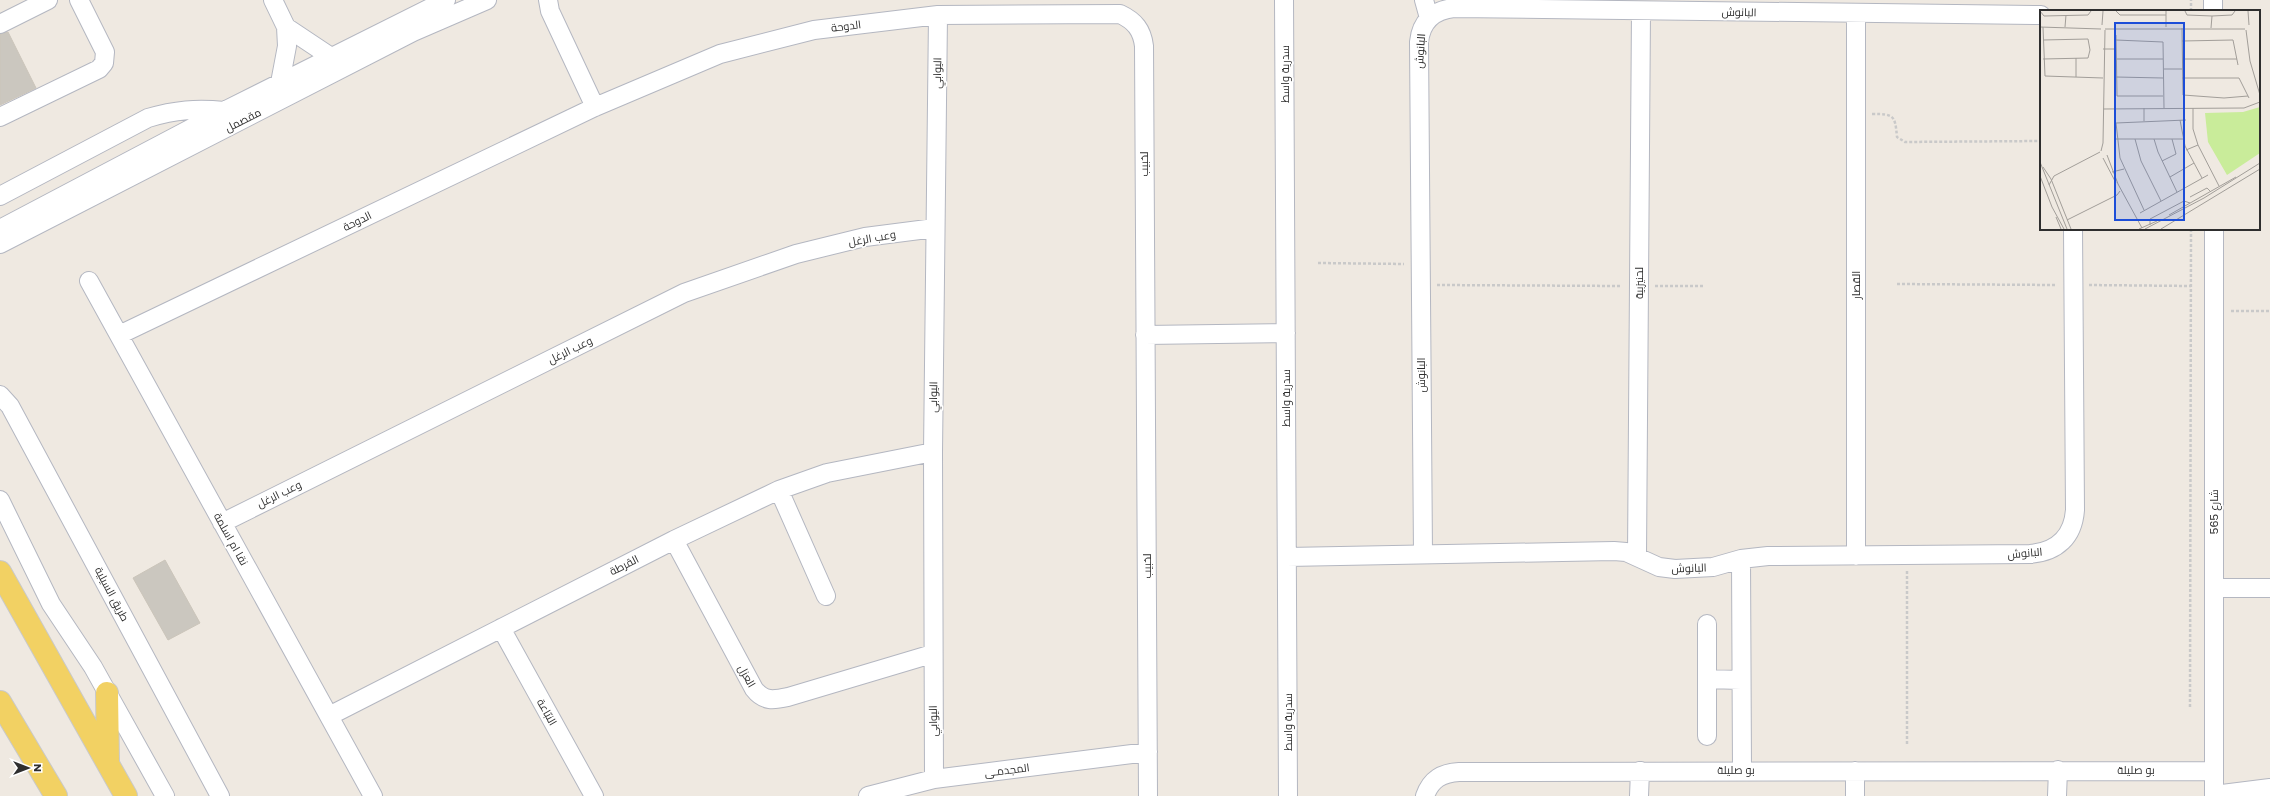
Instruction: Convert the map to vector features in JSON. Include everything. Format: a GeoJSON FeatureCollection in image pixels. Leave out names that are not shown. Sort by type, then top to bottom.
{"type":"FeatureCollection","features":[{"type":"Feature","properties":{"kind":"main road"},"geometry":{"type":"LineString","coordinates":[[0,572],[126,796]]}},
{"type":"Feature","properties":{"kind":"main road"},"geometry":{"type":"LineString","coordinates":[[107,693],[108,763]]}},
{"type":"Feature","properties":{"kind":"main road"},"geometry":{"type":"LineString","coordinates":[[0,702],[56,796]]}},
{"type":"Feature","properties":{"kind":"street"},"geometry":{"type":"LineString","coordinates":[[0,24],[48,0]]}},
{"type":"Feature","properties":{"kind":"street"},"geometry":{"type":"LineString","coordinates":[[0,117],[99,68],[104,63],[105,52],[79,0]]}},
{"type":"Feature","properties":{"kind":"street"},"geometry":{"type":"LineString","coordinates":[[272,0],[286,27],[286,52],[280,82]]}},
{"type":"Feature","properties":{"kind":"street","name":"مقصمل"},"geometry":{"type":"LineString","coordinates":[[0,229],[280,82],[446,0]]}},
{"type":"Feature","properties":{"kind":"street","name":"مقصمل"},"geometry":{"type":"LineString","coordinates":[[0,244],[413,32],[487,0]]}},
{"type":"Feature","properties":{"kind":"street","name":"سدرية واسط"},"geometry":{"type":"LineString","coordinates":[[1284,0],[1288,796]]}},
{"type":"Feature","properties":{"kind":"street"},"geometry":{"type":"LineString","coordinates":[[1424,0],[1429,18]]}},
{"type":"Feature","properties":{"kind":"street"},"geometry":{"type":"LineString","coordinates":[[546,4],[595,107]]}},
{"type":"Feature","properties":{"kind":"street","name":"البانوش"},"geometry":{"type":"LineString","coordinates":[[1422,554],[1419,42],[1420,33],[1429,18],[1445,9],[1454,8],[1856,14],[1966,8],[2040,15]]}},
{"type":"Feature","properties":{"kind":"street","name":"لحنيزبية"},"geometry":{"type":"LineString","coordinates":[[1637,556],[1641,11]]}},
{"type":"Feature","properties":{"kind":"street","name":"الدوحة"},"geometry":{"type":"LineString","coordinates":[[119,335],[595,107],[720,54],[814,30],[938,14],[1110,12]]}},
{"type":"Feature","properties":{"kind":"street","name":"لخبيب"},"geometry":{"type":"LineString","coordinates":[[1110,12],[1125,16],[1138,26],[1142,35],[1144,46],[1148,796]]}},
{"type":"Feature","properties":{"kind":"street","name":"اليوابي"},"geometry":{"type":"LineString","coordinates":[[934,779],[932,654],[933,452],[938,14]]}},
{"type":"Feature","properties":{"kind":"street","name":"القصار"},"geometry":{"type":"LineString","coordinates":[[1856,14],[1856,556]]}},
{"type":"Feature","properties":{"kind":"street"},"geometry":{"type":"LineString","coordinates":[[286,27],[331,57]]}},
{"type":"Feature","properties":{"kind":"street"},"geometry":{"type":"LineString","coordinates":[[0,196],[148,118],[173,110],[199,108],[224,111]]}},
{"type":"Feature","properties":{"kind":"street","name":"وعب الرغل"},"geometry":{"type":"LineString","coordinates":[[222,523],[684,293],[796,254],[865,237],[935,228]]}},
{"type":"Feature","properties":{"kind":"street","name":"البانوش"},"geometry":{"type":"LineString","coordinates":[[1287,558],[1614,551],[1626,552],[1659,567],[1675,569],[1713,567],[1741,560],[1768,556],[2042,553],[2062,542],[2070,532],[2074,522],[2074,230]]}},
{"type":"Feature","properties":{"kind":"street","name":"شارع 565"},"geometry":{"type":"LineString","coordinates":[[2214,230],[2214,795]]}},
{"type":"Feature","properties":{"kind":"street","name":"نقا ام اسلمة"},"geometry":{"type":"LineString","coordinates":[[89,281],[373,796]]}},
{"type":"Feature","properties":{"kind":"street"},"geometry":{"type":"LineString","coordinates":[[1145,335],[1286,333]]}},
{"type":"Feature","properties":{"kind":"street","name":"طريق السيلية"},"geometry":{"type":"LineString","coordinates":[[0,395],[10,406],[220,796]]}},
{"type":"Feature","properties":{"kind":"street","name":"القرطة"},"geometry":{"type":"LineString","coordinates":[[329,716],[674,540],[779,490],[834,472],[933,452]]}},
{"type":"Feature","properties":{"kind":"street"},"geometry":{"type":"LineString","coordinates":[[779,490],[826,596]]}},
{"type":"Feature","properties":{"kind":"street"},"geometry":{"type":"LineString","coordinates":[[0,500],[51,604],[93,667],[165,796]]}},
{"type":"Feature","properties":{"kind":"street","name":"العزل"},"geometry":{"type":"LineString","coordinates":[[674,540],[754,689],[759,696],[766,700],[788,697],[932,654]]}},
{"type":"Feature","properties":{"kind":"street"},"geometry":{"type":"LineString","coordinates":[[1741,560],[1742,770]]}},
{"type":"Feature","properties":{"kind":"street"},"geometry":{"type":"LineString","coordinates":[[2214,588],[2270,588]]}},
{"type":"Feature","properties":{"kind":"street"},"geometry":{"type":"LineString","coordinates":[[1707,624],[1707,736]]}},
{"type":"Feature","properties":{"kind":"street","name":"النبّاعة"},"geometry":{"type":"LineString","coordinates":[[500,628],[594,796]]}},
{"type":"Feature","properties":{"kind":"street"},"geometry":{"type":"LineString","coordinates":[[1707,679],[1741,680]]}},
{"type":"Feature","properties":{"kind":"street","name":"المجدمـى"},"geometry":{"type":"LineString","coordinates":[[868,796],[934,779],[1148,752]]}},
{"type":"Feature","properties":{"kind":"street","name":"بو صليلة"},"geometry":{"type":"LineString","coordinates":[[1425,796],[1428,788],[1436,778],[1447,773],[1742,770],[2214,771]]}},
{"type":"Feature","properties":{"kind":"street"},"geometry":{"type":"LineString","coordinates":[[2057,796],[2058,770]]}},
{"type":"Feature","properties":{"kind":"street"},"geometry":{"type":"LineString","coordinates":[[1639,796],[1640,771]]}},
{"type":"Feature","properties":{"kind":"street"},"geometry":{"type":"LineString","coordinates":[[1855,771],[1855,796]]}},
{"type":"Feature","properties":{"kind":"street"},"geometry":{"type":"LineString","coordinates":[[2214,795],[2270,788]]}},
{"type":"Feature","properties":{"kind":"path"},"geometry":{"type":"LineString","coordinates":[[1856,114],[1889,114],[1895,120],[1896,136],[1905,142],[2040,141]]}},
{"type":"Feature","properties":{"kind":"path"},"geometry":{"type":"LineString","coordinates":[[2190,707],[2191,230]]}},
{"type":"Feature","properties":{"kind":"path"},"geometry":{"type":"LineString","coordinates":[[1318,263],[1420,264]]}},
{"type":"Feature","properties":{"kind":"path"},"geometry":{"type":"LineString","coordinates":[[1421,284],[1704,286]]}},
{"type":"Feature","properties":{"kind":"path"},"geometry":{"type":"LineString","coordinates":[[1896,284],[2191,286]]}},
{"type":"Feature","properties":{"kind":"path"},"geometry":{"type":"LineString","coordinates":[[2214,310],[2270,311]]}},
{"type":"Feature","properties":{"kind":"path"},"geometry":{"type":"LineString","coordinates":[[1907,555],[1908,745]]}},
{"type":"Feature","properties":{"kind":"building"},"geometry":{"type":"Polygon","coordinates":[[[8,32],[36,88],[0,105],[0,34],[8,32]]]}},
{"type":"Feature","properties":{"kind":"building"},"geometry":{"type":"Polygon","coordinates":[[[165,560],[200,623],[168,640],[133,578],[165,560]]]}}]}
